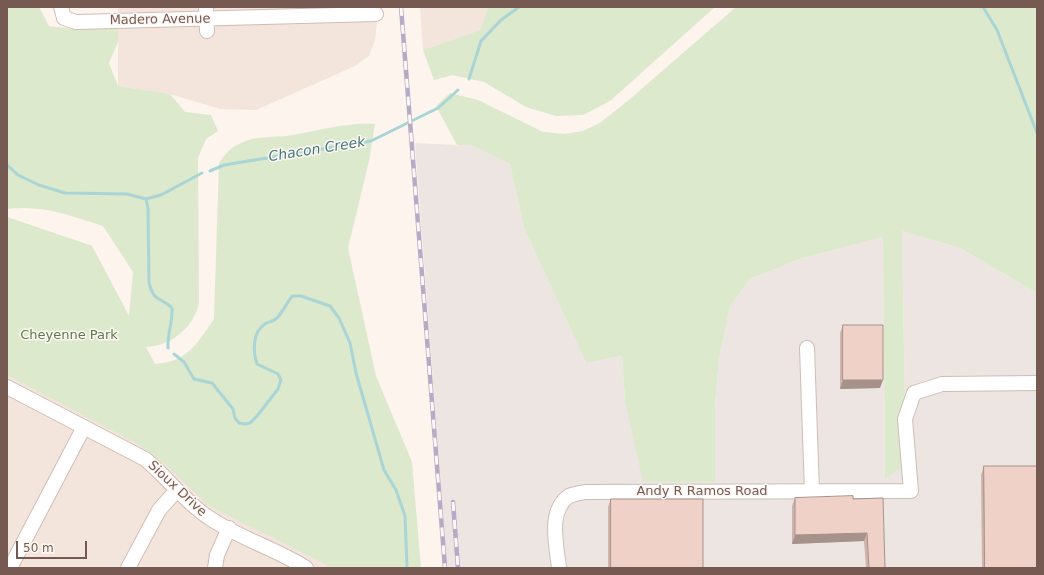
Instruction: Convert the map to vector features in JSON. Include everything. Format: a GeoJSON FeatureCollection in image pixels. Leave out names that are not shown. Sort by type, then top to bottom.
{"type":"FeatureCollection","features":[{"type":"Feature","properties":{"kind":"street","name":"Madero Avenue"},"geometry":{"type":"LineString","coordinates":[[63,12],[76,22],[376,14]]}},
{"type":"Feature","properties":{"kind":"street"},"geometry":{"type":"LineString","coordinates":[[807,348],[812,492]]}},
{"type":"Feature","properties":{"kind":"street","name":"Andy R Ramos Road"},"geometry":{"type":"LineString","coordinates":[[559,568],[556,538],[557,512],[569,496],[585,492],[911,491],[905,419],[914,393],[942,384],[1037,383]]}},
{"type":"Feature","properties":{"kind":"street","name":"Sioux Drive"},"geometry":{"type":"LineString","coordinates":[[7,387],[145,459],[204,515],[306,568]]}},
{"type":"Feature","properties":{"kind":"street"},"geometry":{"type":"LineString","coordinates":[[10,568],[84,427]]}},
{"type":"Feature","properties":{"kind":"street"},"geometry":{"type":"LineString","coordinates":[[128,568],[159,510],[177,490]]}},
{"type":"Feature","properties":{"kind":"street"},"geometry":{"type":"LineString","coordinates":[[215,568],[217,555],[228,528]]}},
{"type":"Feature","properties":{"kind":"shaded area"},"geometry":{"type":"Polygon","coordinates":[[[118,7],[376,7],[377,21],[375,40],[369,56],[355,66],[256,110],[220,109],[170,94],[118,86],[118,7]]]}},
{"type":"Feature","properties":{"kind":"shaded area"},"geometry":{"type":"Polygon","coordinates":[[[420,7],[488,7],[480,30],[423,50],[420,7]]]}},
{"type":"Feature","properties":{"kind":"shaded area"},"geometry":{"type":"Polygon","coordinates":[[[415,143],[474,146],[510,164],[524,228],[586,363],[622,356],[625,400],[715,403],[719,359],[730,307],[750,279],[800,259],[883,237],[885,478],[906,464],[902,231],[960,248],[1037,293],[1037,568],[447,568],[415,143]]]}},
{"type":"Feature","properties":{"kind":"shaded area"},"geometry":{"type":"Polygon","coordinates":[[[7,217],[92,246],[223,494],[377,568],[7,568],[7,217]]]}},
{"type":"Feature","properties":{"kind":"green space","name":"Cheyenne Park"},"geometry":{"type":"Polygon","coordinates":[[[7,7],[39,7],[49,26],[74,29],[118,28],[118,42],[109,63],[118,86],[170,94],[185,112],[211,115],[218,131],[206,139],[198,158],[199,302],[197,311],[187,327],[173,339],[155,346],[146,347],[155,364],[175,360],[190,350],[214,319],[219,163],[226,154],[237,145],[247,140],[287,136],[344,125],[375,124],[369,161],[348,248],[376,376],[412,462],[421,568],[328,568],[327,565],[209,506],[164,463],[138,444],[7,375],[7,217],[92,246],[129,316],[133,272],[103,226],[56,212],[33,208],[7,209],[7,7]]]}},
{"type":"Feature","properties":{"kind":"green space"},"geometry":{"type":"Polygon","coordinates":[[[488,7],[715,7],[610,101],[583,115],[556,116],[526,107],[484,82],[452,75],[434,80],[423,50],[480,30],[488,7]]]}},
{"type":"Feature","properties":{"kind":"green space"},"geometry":{"type":"Polygon","coordinates":[[[736,7],[1037,7],[1037,293],[960,248],[902,231],[906,464],[885,479],[883,237],[800,259],[750,279],[730,307],[719,359],[715,403],[715,482],[643,482],[625,400],[622,356],[586,363],[524,228],[510,164],[474,146],[457,145],[436,106],[450,93],[478,100],[543,132],[564,134],[583,131],[600,123],[630,99],[736,7]]]}},
{"type":"Feature","properties":{"kind":"building"},"geometry":{"type":"Polygon","coordinates":[[[843,325],[883,325],[883,380],[843,380],[843,325]]]}},
{"type":"Feature","properties":{"kind":"building"},"geometry":{"type":"Polygon","coordinates":[[[984,466],[1037,466],[1037,568],[985,568],[984,466]]]}},
{"type":"Feature","properties":{"kind":"building"},"geometry":{"type":"Polygon","coordinates":[[[853,496],[853,499],[883,498],[885,568],[869,568],[867,533],[795,535],[795,498],[853,496]]]}},
{"type":"Feature","properties":{"kind":"building"},"geometry":{"type":"Polygon","coordinates":[[[611,499],[703,499],[703,568],[611,568],[611,499]]]}},
{"type":"Feature","properties":{"kind":"waterway","name":"Chacon Creek"},"geometry":{"type":"LineString","coordinates":[[469,79],[481,41],[501,20],[519,7]]}},
{"type":"Feature","properties":{"kind":"waterway","name":"Chacon Creek"},"geometry":{"type":"LineString","coordinates":[[983,7],[997,30],[1037,133]]}},
{"type":"Feature","properties":{"kind":"waterway","name":"Chacon Creek"},"geometry":{"type":"LineString","coordinates":[[210,171],[224,165],[371,141],[438,108],[458,90]]}},
{"type":"Feature","properties":{"kind":"waterway","name":"Chacon Creek"},"geometry":{"type":"LineString","coordinates":[[7,165],[18,175],[39,185],[65,193],[127,194],[146,199],[161,195],[202,173]]}},
{"type":"Feature","properties":{"kind":"waterway"},"geometry":{"type":"LineString","coordinates":[[146,199],[148,208],[149,283],[153,294],[172,308],[168,348]]}},
{"type":"Feature","properties":{"kind":"waterway"},"geometry":{"type":"LineString","coordinates":[[174,354],[184,362],[194,379],[212,383],[233,409],[235,418],[239,423],[250,423],[278,389],[281,380],[278,374],[257,364],[254,348],[258,332],[265,324],[275,320],[278,317],[292,296],[301,296],[330,306],[339,318],[350,343],[356,373],[384,470],[396,490],[405,516],[407,568]]}},
{"type":"Feature","properties":{"kind":"railway"},"geometry":{"type":"LineString","coordinates":[[401,7],[445,568]]}},
{"type":"Feature","properties":{"kind":"railway"},"geometry":{"type":"LineString","coordinates":[[453,502],[458,568]]}}]}
